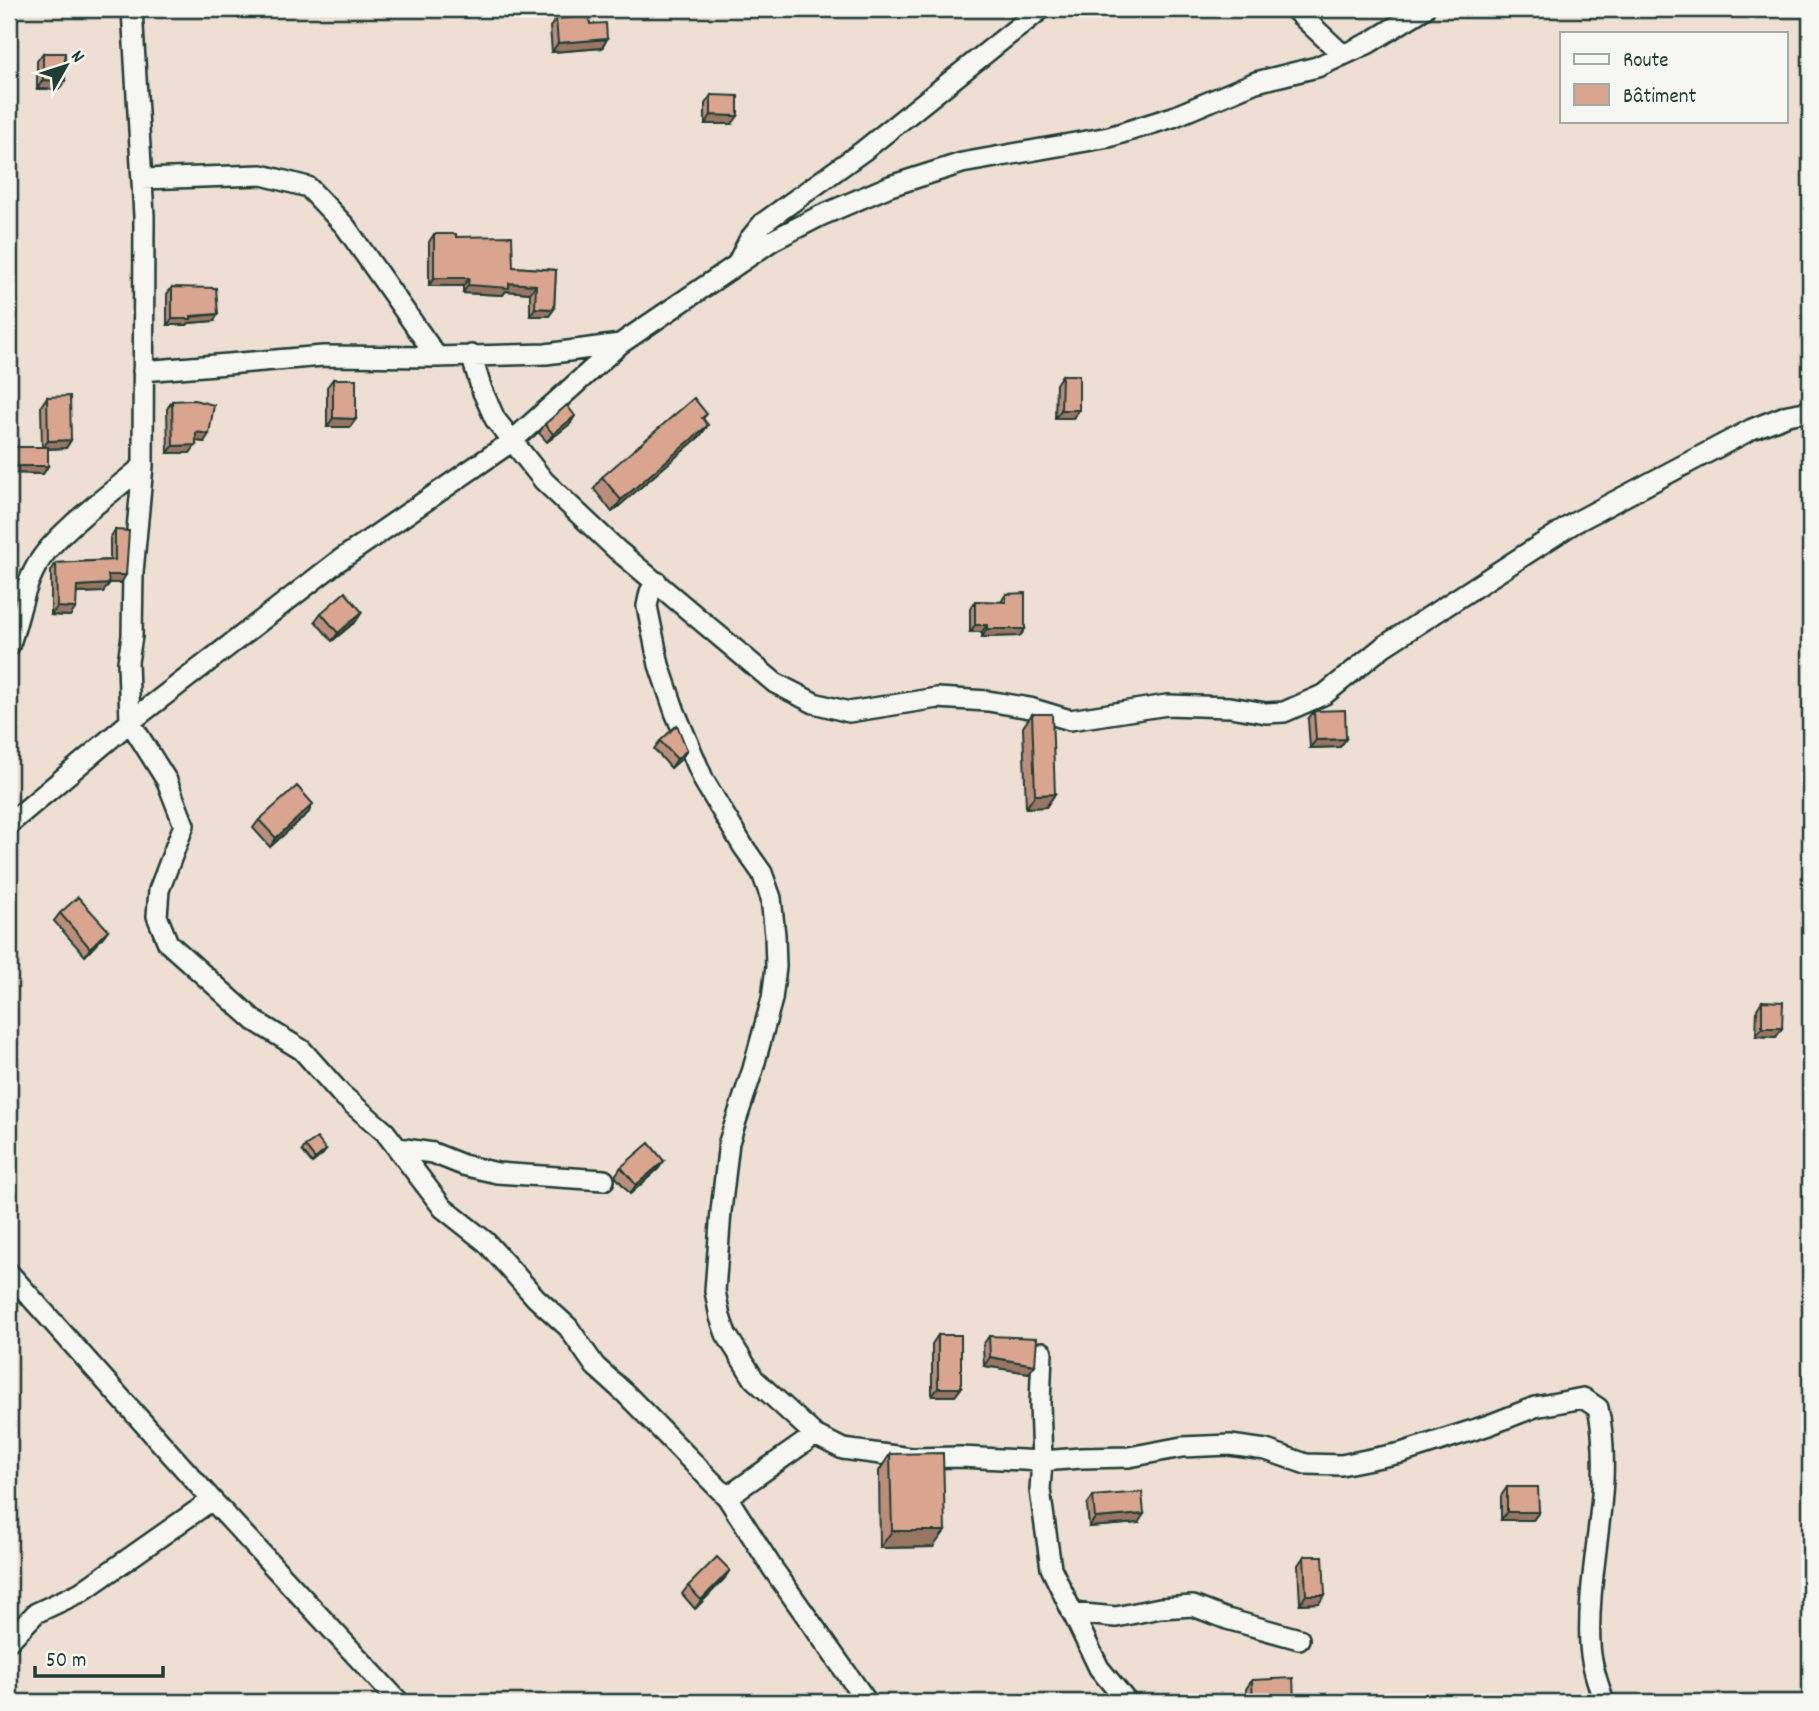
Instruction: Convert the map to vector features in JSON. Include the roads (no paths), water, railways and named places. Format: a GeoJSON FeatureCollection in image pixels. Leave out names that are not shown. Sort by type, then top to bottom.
{"type":"FeatureCollection","features":[{"type":"Feature","properties":{"kind":"street"},"geometry":{"type":"LineString","coordinates":[[132,9],[144,216],[143,466],[128,662],[130,722],[167,781],[184,825],[159,890],[157,916],[168,943],[255,1021],[302,1050],[341,1094],[385,1132],[443,1208],[486,1242],[536,1298],[568,1327],[595,1366],[727,1497],[867,1702]]}},
{"type":"Feature","properties":{"kind":"street"},"geometry":{"type":"LineString","coordinates":[[737,265],[749,240],[764,223],[863,151],[1041,9]]}},
{"type":"Feature","properties":{"kind":"street"},"geometry":{"type":"LineString","coordinates":[[1294,9],[1343,55]]}},
{"type":"Feature","properties":{"kind":"street"},"geometry":{"type":"LineString","coordinates":[[9,824],[130,722],[337,562],[511,442],[620,344],[773,240],[820,215],[890,186],[962,163],[1109,137],[1173,117],[1256,82],[1317,67],[1369,43],[1424,9]]}},
{"type":"Feature","properties":{"kind":"street"},"geometry":{"type":"LineString","coordinates":[[142,179],[262,175],[309,187],[345,226],[437,357]]}},
{"type":"Feature","properties":{"kind":"street"},"geometry":{"type":"LineString","coordinates":[[143,371],[323,356],[547,354],[620,344]]}},
{"type":"Feature","properties":{"kind":"street"},"geometry":{"type":"LineString","coordinates":[[471,355],[495,419],[544,481],[616,549],[775,683],[814,703],[849,712],[937,698],[988,701],[1030,708],[1070,720],[1167,705],[1284,712],[1325,694],[1384,646],[1574,523],[1752,429],[1788,415],[1810,411]]}},
{"type":"Feature","properties":{"kind":"street"},"geometry":{"type":"LineString","coordinates":[[9,646],[22,597],[37,564],[60,537],[143,466]]}},
{"type":"Feature","properties":{"kind":"street"},"geometry":{"type":"LineString","coordinates":[[657,582],[650,592],[647,606],[674,712],[704,780],[762,873],[771,898],[776,967],[772,999],[729,1142],[715,1291],[726,1334],[754,1379],[815,1435],[843,1449],[902,1457],[1042,1461],[1129,1457],[1182,1447],[1230,1445],[1266,1450],[1306,1464],[1341,1465],[1401,1453],[1535,1407],[1583,1398],[1598,1408],[1603,1434],[1590,1647],[1604,1702]]}},
{"type":"Feature","properties":{"kind":"street"},"geometry":{"type":"LineString","coordinates":[[398,1148],[433,1153],[463,1165],[497,1173],[604,1180]]}},
{"type":"Feature","properties":{"kind":"street"},"geometry":{"type":"LineString","coordinates":[[9,1273],[212,1500],[399,1702]]}},
{"type":"Feature","properties":{"kind":"street"},"geometry":{"type":"LineString","coordinates":[[1042,1352],[1040,1490],[1051,1568],[1099,1668],[1126,1702]]}},
{"type":"Feature","properties":{"kind":"street"},"geometry":{"type":"LineString","coordinates":[[727,1497],[815,1435]]}},
{"type":"Feature","properties":{"kind":"street"},"geometry":{"type":"LineString","coordinates":[[9,1641],[36,1614],[81,1592],[212,1500]]}},
{"type":"Feature","properties":{"kind":"street"},"geometry":{"type":"LineString","coordinates":[[1072,1614],[1116,1617],[1160,1608],[1193,1606],[1227,1619],[1299,1639]]}}]}
